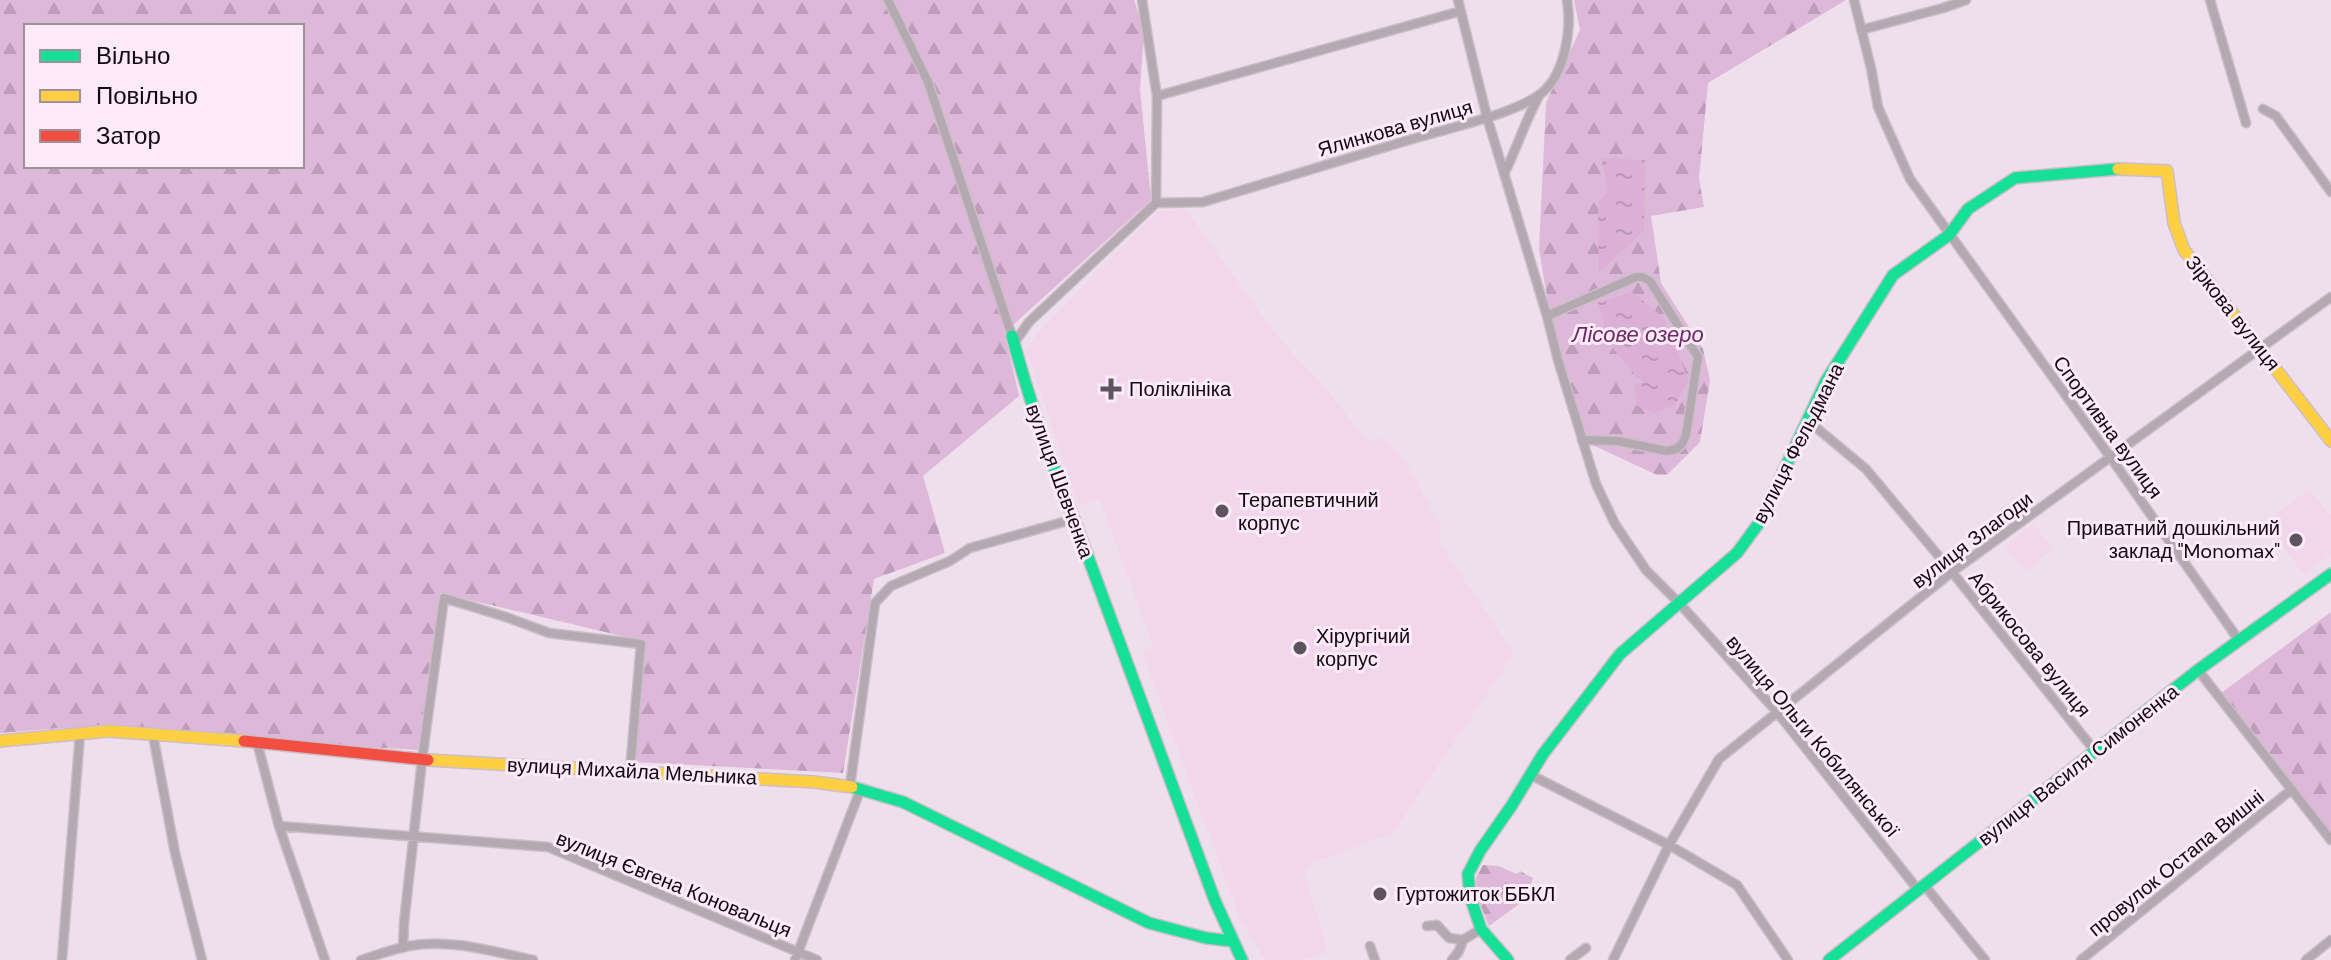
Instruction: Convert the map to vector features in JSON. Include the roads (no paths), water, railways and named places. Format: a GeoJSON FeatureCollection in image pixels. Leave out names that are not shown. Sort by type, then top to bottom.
{"type":"FeatureCollection","features":[{"type":"Feature","properties":{"kind":"street","name":"вулиця Шевченка"},"geometry":{"type":"LineString","coordinates":[[888,0],[928,82],[1013,340],[1030,402],[1209,886],[1242,960]]}},
{"type":"Feature","properties":{"kind":"street"},"geometry":{"type":"LineString","coordinates":[[1013,340],[1156,203],[1157,96],[1143,2],[1153,0]]}},
{"type":"Feature","properties":{"kind":"street","name":"вулиця Ольги Кобилянської"},"geometry":{"type":"LineString","coordinates":[[1458,0],[1487,117],[1582,440],[1596,484],[1615,524],[1646,570],[1777,712],[1985,960]]}},
{"type":"Feature","properties":{"kind":"street"},"geometry":{"type":"LineString","coordinates":[[1504,175],[1525,121],[1540,94],[1554,78],[1565,50],[1570,15],[1567,0]]}},
{"type":"Feature","properties":{"kind":"street","name":"Спортивна вулиця"},"geometry":{"type":"LineString","coordinates":[[1854,0],[1878,107],[1910,179],[2238,639]]}},
{"type":"Feature","properties":{"kind":"street"},"geometry":{"type":"LineString","coordinates":[[1861,30],[1966,0]]}},
{"type":"Feature","properties":{"kind":"street"},"geometry":{"type":"LineString","coordinates":[[2210,0],[2246,123]]}},
{"type":"Feature","properties":{"kind":"street"},"geometry":{"type":"LineString","coordinates":[[1157,96],[1461,11]]}},
{"type":"Feature","properties":{"kind":"street","name":"Ялинкова вулиця"},"geometry":{"type":"LineString","coordinates":[[1156,203],[1203,202],[1487,117],[1540,94]]}},
{"type":"Feature","properties":{"kind":"street"},"geometry":{"type":"LineString","coordinates":[[2263,109],[2276,116],[2331,192]]}},
{"type":"Feature","properties":{"kind":"street","name":"Зіркова вулиця"},"geometry":{"type":"LineString","coordinates":[[1949,235],[1968,209],[2015,178],[2121,169],[2167,171],[2174,223],[2184,250],[2331,441]]}},
{"type":"Feature","properties":{"kind":"street","name":"вулиця Фельдмана"},"geometry":{"type":"LineString","coordinates":[[1508,960],[1481,929],[1470,896],[1468,874],[1480,851],[1543,754],[1620,654],[1737,553],[1759,523],[1826,381],[1893,275],[1949,235]]}},
{"type":"Feature","properties":{"kind":"street"},"geometry":{"type":"LineString","coordinates":[[1547,316],[1642,277],[1650,281],[1698,357],[1686,435],[1676,449],[1667,451],[1618,441],[1582,440]]}},
{"type":"Feature","properties":{"kind":"street","name":"вулиця Злагоди"},"geometry":{"type":"LineString","coordinates":[[1613,960],[1669,845],[1719,759],[1952,572],[2331,297]]}},
{"type":"Feature","properties":{"kind":"street","name":"Абрикосова вулиця"},"geometry":{"type":"LineString","coordinates":[[1807,420],[1866,469],[2095,751]]}},
{"type":"Feature","properties":{"kind":"street"},"geometry":{"type":"LineString","coordinates":[[797,956],[856,787],[875,603],[891,586],[950,561],[970,548],[1074,519]]}},
{"type":"Feature","properties":{"kind":"street","name":"вулиця Василя Симоненка"},"geometry":{"type":"LineString","coordinates":[[1829,960],[2238,639],[2331,574]]}},
{"type":"Feature","properties":{"kind":"street"},"geometry":{"type":"LineString","coordinates":[[403,948],[422,760],[444,598],[549,633],[641,644],[630,771]]}},
{"type":"Feature","properties":{"kind":"street"},"geometry":{"type":"LineString","coordinates":[[2198,670],[2331,840]]}},
{"type":"Feature","properties":{"kind":"street","name":"вулиця Михайла Мельника"},"geometry":{"type":"LineString","coordinates":[[0,741],[109,731],[257,742],[422,760],[856,787],[903,802],[1149,923],[1206,938],[1232,941]]}},
{"type":"Feature","properties":{"kind":"street"},"geometry":{"type":"LineString","coordinates":[[62,960],[80,734]]}},
{"type":"Feature","properties":{"kind":"street"},"geometry":{"type":"LineString","coordinates":[[153,735],[175,853],[202,960]]}},
{"type":"Feature","properties":{"kind":"street"},"geometry":{"type":"LineString","coordinates":[[257,742],[279,826],[325,960]]}},
{"type":"Feature","properties":{"kind":"street"},"geometry":{"type":"LineString","coordinates":[[1531,775],[1669,845],[1737,885],[1788,960]]}},
{"type":"Feature","properties":{"kind":"street","name":"провулок Остапа Вишні"},"geometry":{"type":"LineString","coordinates":[[2081,960],[2291,790]]}},
{"type":"Feature","properties":{"kind":"street","name":"вулиця Євгена Коновальця"},"geometry":{"type":"LineString","coordinates":[[279,826],[548,847],[797,956],[817,960]]}},
{"type":"Feature","properties":{"kind":"street"},"geometry":{"type":"LineString","coordinates":[[1427,926],[1437,925],[1449,938],[1463,940]]}},
{"type":"Feature","properties":{"kind":"street"},"geometry":{"type":"LineString","coordinates":[[1452,960],[1463,940],[1481,929]]}},
{"type":"Feature","properties":{"kind":"street"},"geometry":{"type":"LineString","coordinates":[[2306,960],[2331,940]]}},
{"type":"Feature","properties":{"kind":"street"},"geometry":{"type":"LineString","coordinates":[[361,960],[411,945],[476,948],[533,960]]}},
{"type":"Feature","properties":{"kind":"street"},"geometry":{"type":"LineString","coordinates":[[1370,946],[1375,960]]}},
{"type":"Feature","properties":{"kind":"street"},"geometry":{"type":"LineString","coordinates":[[1570,960],[1586,948]]}},
{"type":"Feature","properties":{"kind":"water"},"geometry":{"type":"Polygon","coordinates":[[[1601,158],[1645,160],[1644,231],[1599,272],[1598,202],[1608,191],[1601,158]]]}},
{"type":"Feature","properties":{"kind":"water","name":"Лісове озеро"},"geometry":{"type":"Polygon","coordinates":[[[1631,291],[1664,318],[1689,381],[1674,406],[1654,413],[1637,406],[1634,386],[1641,382],[1609,344],[1598,302],[1631,291]]]}},
{"type":"Feature","properties":{"kind":"place","name":"Поліклініка"},"geometry":{"type":"Point","coordinates":[1111,389]}},
{"type":"Feature","properties":{"kind":"place","name":"Терапевтичний корпус"},"geometry":{"type":"Point","coordinates":[1222,511]}},
{"type":"Feature","properties":{"kind":"place","name":"Приватний дошкільний заклад \"Monomax\""},"geometry":{"type":"Point","coordinates":[2296,540]}},
{"type":"Feature","properties":{"kind":"place","name":"Хірургічий корпус"},"geometry":{"type":"Point","coordinates":[1300,648]}},
{"type":"Feature","properties":{"kind":"place","name":"Гуртожиток ББКЛ"},"geometry":{"type":"Point","coordinates":[1380,894]}}]}
